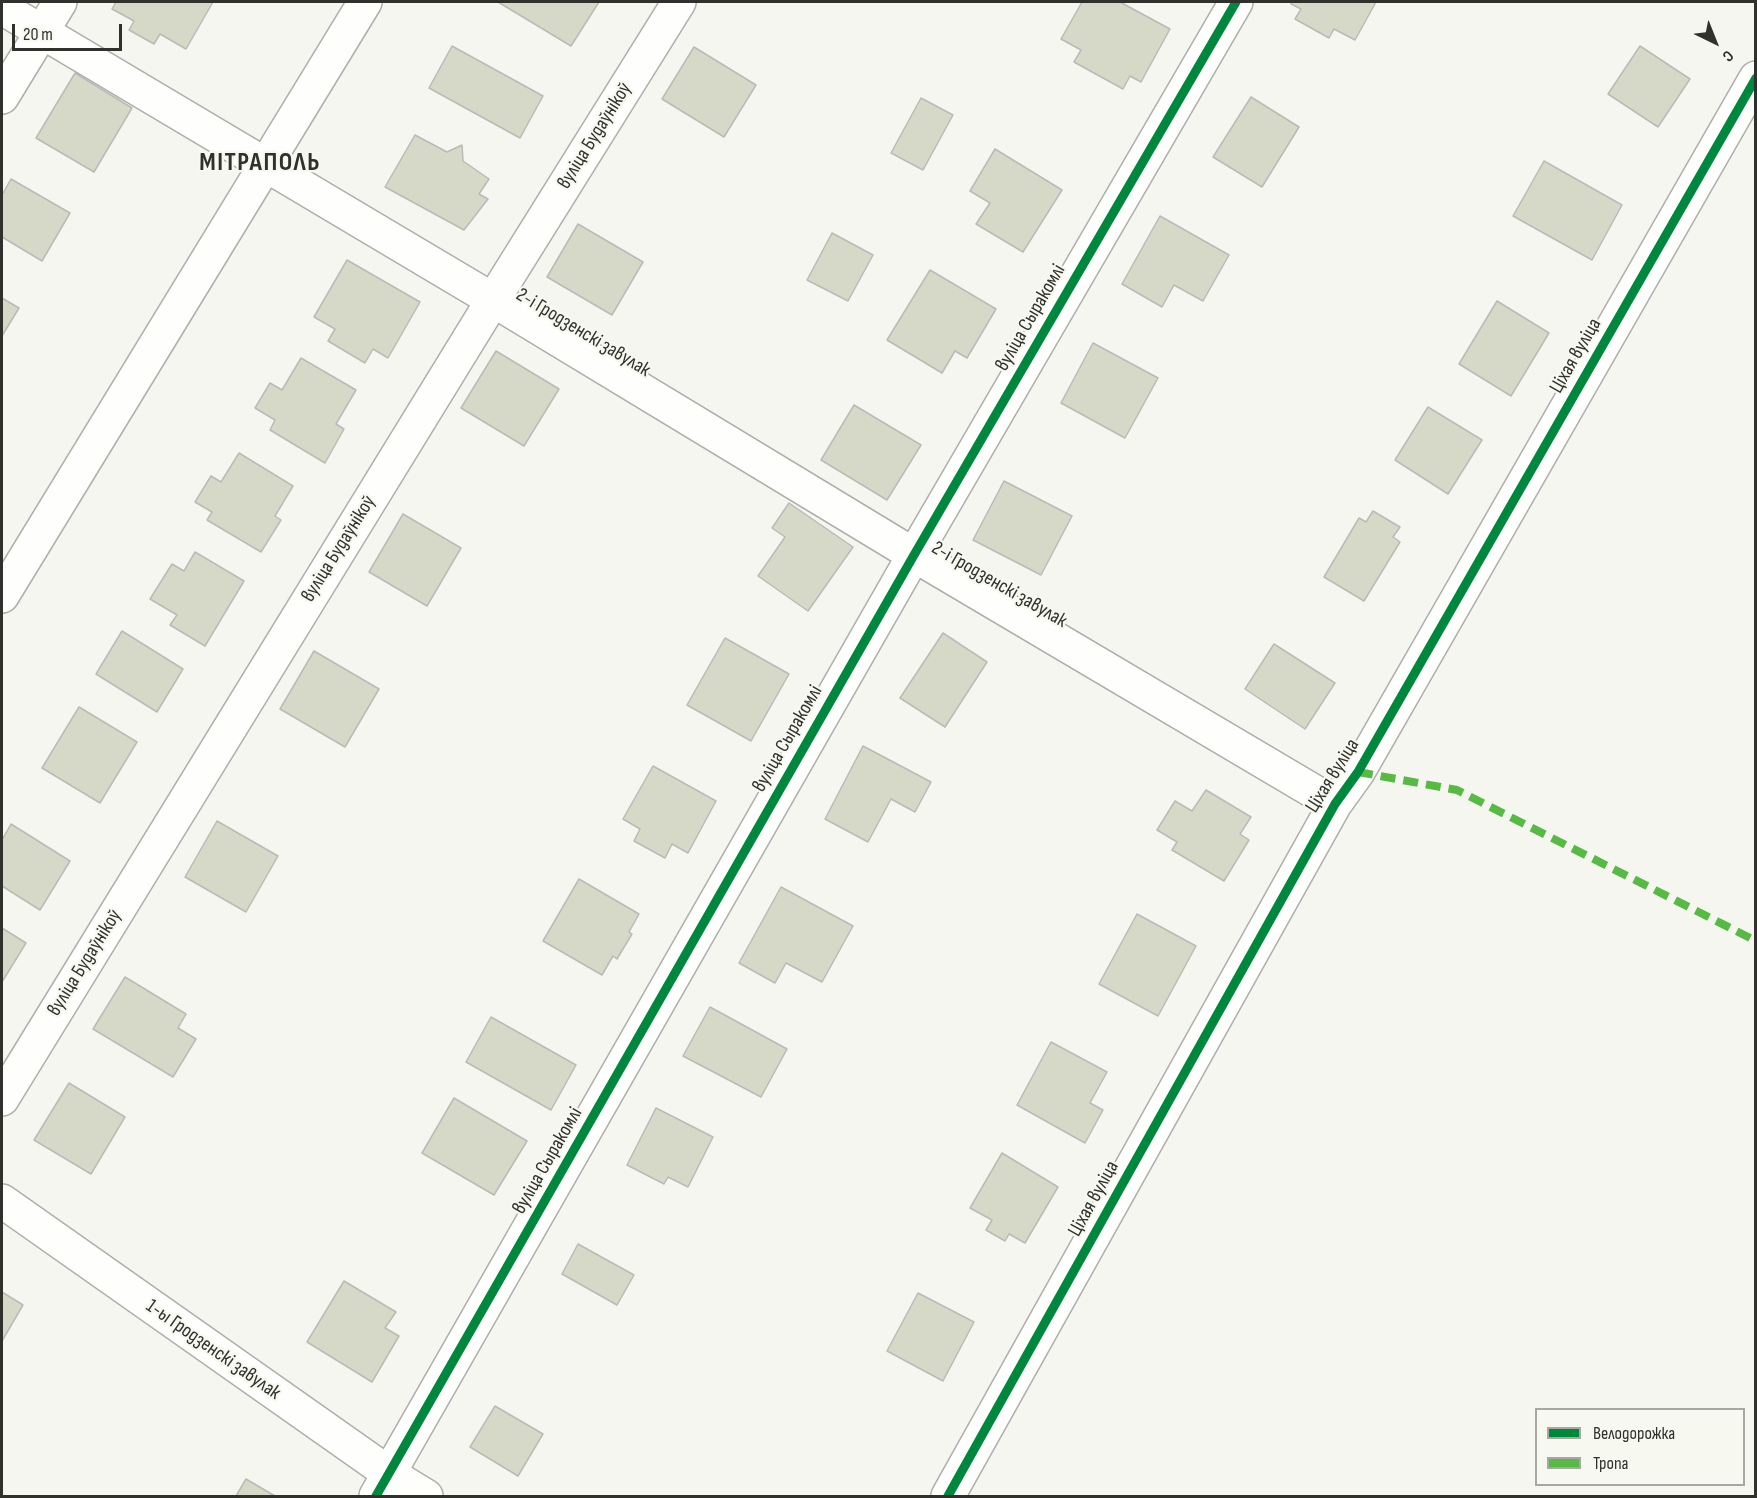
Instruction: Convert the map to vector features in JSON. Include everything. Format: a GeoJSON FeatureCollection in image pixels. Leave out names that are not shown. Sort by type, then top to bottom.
{"type":"FeatureCollection","features":[{"type":"Feature","properties":{"kind":"street"},"geometry":{"type":"LineString","coordinates":[[2,97],[60,2]]}},
{"type":"Feature","properties":{"kind":"street"},"geometry":{"type":"LineString","coordinates":[[2,596],[365,2]]}},
{"type":"Feature","properties":{"kind":"street","name":"вуліца Будаўнікоў"},"geometry":{"type":"LineString","coordinates":[[2,1099],[679,2]]}},
{"type":"Feature","properties":{"kind":"street","name":"вуліца Сыракомлі"},"geometry":{"type":"LineString","coordinates":[[383,1485],[914,555],[1236,2]]}},
{"type":"Feature","properties":{"kind":"street","name":"2-і Гродзенскі завулак"},"geometry":{"type":"LineString","coordinates":[[2,8],[493,300],[914,555],[1335,804]]}},
{"type":"Feature","properties":{"kind":"street","name":"Ціхая вуліца"},"geometry":{"type":"LineString","coordinates":[[948,1497],[1335,804],[1358,772],[1755,78]]}},
{"type":"Feature","properties":{"kind":"street","name":"1-ы Гродзенскі завулак"},"geometry":{"type":"LineString","coordinates":[[2,1201],[383,1485],[426,1497]]}},
{"type":"Feature","properties":{"kind":"building"},"geometry":{"type":"Polygon","coordinates":[[[116,2],[213,2],[186,49],[160,34],[154,44],[129,30],[134,21],[112,9],[116,2]]]}},
{"type":"Feature","properties":{"kind":"building"},"geometry":{"type":"Polygon","coordinates":[[[498,2],[599,2],[571,46],[498,2]]]}},
{"type":"Feature","properties":{"kind":"building"},"geometry":{"type":"Polygon","coordinates":[[[1082,2],[1120,2],[1170,29],[1141,82],[1130,76],[1123,89],[1074,62],[1081,50],[1061,39],[1082,2]]]}},
{"type":"Feature","properties":{"kind":"building"},"geometry":{"type":"Polygon","coordinates":[[[1292,2],[1376,2],[1355,40],[1334,29],[1329,38],[1295,19],[1301,9],[1291,4],[1292,2]]]}},
{"type":"Feature","properties":{"kind":"building"},"geometry":{"type":"Polygon","coordinates":[[[452,46],[543,96],[520,138],[429,88],[452,46]]]}},
{"type":"Feature","properties":{"kind":"building"},"geometry":{"type":"Polygon","coordinates":[[[1640,46],[1690,79],[1658,127],[1608,94],[1640,46]]]}},
{"type":"Feature","properties":{"kind":"building"},"geometry":{"type":"Polygon","coordinates":[[[694,47],[756,85],[724,137],[662,99],[694,47]]]}},
{"type":"Feature","properties":{"kind":"building"},"geometry":{"type":"Polygon","coordinates":[[[75,73],[132,108],[94,172],[36,138],[75,73]]]}},
{"type":"Feature","properties":{"kind":"building"},"geometry":{"type":"Polygon","coordinates":[[[1251,97],[1299,127],[1262,187],[1213,157],[1251,97]]]}},
{"type":"Feature","properties":{"kind":"building"},"geometry":{"type":"Polygon","coordinates":[[[921,98],[953,115],[923,170],[891,153],[921,98]]]}},
{"type":"Feature","properties":{"kind":"building"},"geometry":{"type":"Polygon","coordinates":[[[415,135],[447,152],[462,145],[463,161],[489,179],[479,194],[488,199],[464,230],[385,187],[415,135]]]}},
{"type":"Feature","properties":{"kind":"building"},"geometry":{"type":"Polygon","coordinates":[[[995,149],[1062,190],[1023,252],[976,224],[990,203],[970,191],[995,149]]]}},
{"type":"Feature","properties":{"kind":"building"},"geometry":{"type":"Polygon","coordinates":[[[1544,161],[1622,205],[1592,260],[1513,216],[1544,161]]]}},
{"type":"Feature","properties":{"kind":"building"},"geometry":{"type":"Polygon","coordinates":[[[11,179],[70,213],[42,261],[2,237],[2,195],[11,179]]]}},
{"type":"Feature","properties":{"kind":"building"},"geometry":{"type":"Polygon","coordinates":[[[1160,216],[1229,255],[1203,301],[1174,285],[1162,307],[1122,284],[1160,216]]]}},
{"type":"Feature","properties":{"kind":"building"},"geometry":{"type":"Polygon","coordinates":[[[578,224],[643,262],[612,315],[547,277],[578,224]]]}},
{"type":"Feature","properties":{"kind":"building"},"geometry":{"type":"Polygon","coordinates":[[[832,233],[873,255],[848,301],[807,280],[832,233]]]}},
{"type":"Feature","properties":{"kind":"building"},"geometry":{"type":"Polygon","coordinates":[[[347,260],[420,302],[388,358],[373,349],[365,363],[328,341],[335,329],[314,317],[347,260]]]}},
{"type":"Feature","properties":{"kind":"building"},"geometry":{"type":"Polygon","coordinates":[[[930,270],[996,309],[967,358],[955,351],[942,373],[887,340],[930,270]]]}},
{"type":"Feature","properties":{"kind":"building"},"geometry":{"type":"Polygon","coordinates":[[[2,298],[19,308],[2,336],[2,298]]]}},
{"type":"Feature","properties":{"kind":"building"},"geometry":{"type":"Polygon","coordinates":[[[1497,301],[1549,333],[1511,396],[1459,364],[1497,301]]]}},
{"type":"Feature","properties":{"kind":"building"},"geometry":{"type":"Polygon","coordinates":[[[1093,343],[1158,378],[1125,438],[1061,403],[1093,343]]]}},
{"type":"Feature","properties":{"kind":"building"},"geometry":{"type":"Polygon","coordinates":[[[496,351],[559,389],[524,446],[461,408],[496,351]]]}},
{"type":"Feature","properties":{"kind":"building"},"geometry":{"type":"Polygon","coordinates":[[[301,358],[356,390],[336,424],[344,429],[325,463],[270,430],[275,420],[255,408],[270,383],[282,390],[301,358]]]}},
{"type":"Feature","properties":{"kind":"building"},"geometry":{"type":"Polygon","coordinates":[[[854,405],[921,445],[887,500],[821,460],[854,405]]]}},
{"type":"Feature","properties":{"kind":"building"},"geometry":{"type":"Polygon","coordinates":[[[1428,407],[1482,440],[1448,494],[1395,460],[1428,407]]]}},
{"type":"Feature","properties":{"kind":"building"},"geometry":{"type":"Polygon","coordinates":[[[239,453],[293,486],[275,516],[281,520],[261,552],[207,520],[212,512],[195,502],[211,476],[221,482],[239,453]]]}},
{"type":"Feature","properties":{"kind":"building"},"geometry":{"type":"Polygon","coordinates":[[[1004,481],[1072,516],[1041,575],[973,540],[1004,481]]]}},
{"type":"Feature","properties":{"kind":"building"},"geometry":{"type":"Polygon","coordinates":[[[789,503],[853,547],[808,611],[758,576],[785,537],[772,528],[789,503]]]}},
{"type":"Feature","properties":{"kind":"building"},"geometry":{"type":"Polygon","coordinates":[[[1373,511],[1400,527],[1393,537],[1400,542],[1364,601],[1324,577],[1359,518],[1366,522],[1373,511]]]}},
{"type":"Feature","properties":{"kind":"building"},"geometry":{"type":"Polygon","coordinates":[[[403,514],[461,548],[427,606],[369,572],[403,514]]]}},
{"type":"Feature","properties":{"kind":"building"},"geometry":{"type":"Polygon","coordinates":[[[195,552],[244,581],[205,646],[170,625],[177,615],[150,599],[172,564],[184,571],[195,552]]]}},
{"type":"Feature","properties":{"kind":"building"},"geometry":{"type":"Polygon","coordinates":[[[122,631],[183,669],[157,712],[96,674],[122,631]]]}},
{"type":"Feature","properties":{"kind":"building"},"geometry":{"type":"Polygon","coordinates":[[[943,633],[987,662],[945,727],[900,698],[943,633]]]}},
{"type":"Feature","properties":{"kind":"building"},"geometry":{"type":"Polygon","coordinates":[[[725,638],[789,674],[751,741],[687,705],[725,638]]]}},
{"type":"Feature","properties":{"kind":"building"},"geometry":{"type":"Polygon","coordinates":[[[1274,644],[1335,683],[1305,729],[1245,689],[1274,644]]]}},
{"type":"Feature","properties":{"kind":"building"},"geometry":{"type":"Polygon","coordinates":[[[314,651],[379,689],[345,747],[280,709],[314,651]]]}},
{"type":"Feature","properties":{"kind":"building"},"geometry":{"type":"Polygon","coordinates":[[[79,707],[137,742],[100,803],[42,768],[79,707]]]}},
{"type":"Feature","properties":{"kind":"building"},"geometry":{"type":"Polygon","coordinates":[[[863,746],[931,782],[915,812],[891,799],[868,842],[825,819],[863,746]]]}},
{"type":"Feature","properties":{"kind":"building"},"geometry":{"type":"Polygon","coordinates":[[[653,766],[716,801],[688,853],[672,844],[665,858],[634,841],[640,829],[623,819],[653,766]]]}},
{"type":"Feature","properties":{"kind":"building"},"geometry":{"type":"Polygon","coordinates":[[[1206,790],[1251,817],[1240,834],[1249,840],[1224,881],[1172,850],[1177,842],[1157,830],[1175,801],[1192,811],[1206,790]]]}},
{"type":"Feature","properties":{"kind":"building"},"geometry":{"type":"Polygon","coordinates":[[[217,821],[278,856],[246,912],[185,877],[217,821]]]}},
{"type":"Feature","properties":{"kind":"building"},"geometry":{"type":"Polygon","coordinates":[[[11,824],[70,861],[40,910],[2,886],[2,840],[11,824]]]}},
{"type":"Feature","properties":{"kind":"building"},"geometry":{"type":"Polygon","coordinates":[[[579,879],[639,914],[629,932],[632,934],[617,959],[613,956],[602,975],[543,941],[579,879]]]}},
{"type":"Feature","properties":{"kind":"building"},"geometry":{"type":"Polygon","coordinates":[[[781,887],[853,926],[822,982],[786,963],[775,983],[739,963],[781,887]]]}},
{"type":"Feature","properties":{"kind":"building"},"geometry":{"type":"Polygon","coordinates":[[[1137,914],[1196,946],[1158,1016],[1099,984],[1137,914]]]}},
{"type":"Feature","properties":{"kind":"building"},"geometry":{"type":"Polygon","coordinates":[[[2,928],[26,943],[2,982],[2,928]]]}},
{"type":"Feature","properties":{"kind":"building"},"geometry":{"type":"Polygon","coordinates":[[[125,977],[186,1014],[178,1028],[196,1039],[173,1077],[93,1029],[125,977]]]}},
{"type":"Feature","properties":{"kind":"building"},"geometry":{"type":"Polygon","coordinates":[[[710,1007],[787,1049],[761,1097],[683,1056],[710,1007]]]}},
{"type":"Feature","properties":{"kind":"building"},"geometry":{"type":"Polygon","coordinates":[[[491,1017],[576,1065],[551,1110],[466,1062],[491,1017]]]}},
{"type":"Feature","properties":{"kind":"building"},"geometry":{"type":"Polygon","coordinates":[[[1051,1042],[1107,1072],[1090,1103],[1103,1110],[1085,1143],[1017,1105],[1051,1042]]]}},
{"type":"Feature","properties":{"kind":"building"},"geometry":{"type":"Polygon","coordinates":[[[69,1083],[125,1117],[91,1174],[34,1140],[69,1083]]]}},
{"type":"Feature","properties":{"kind":"building"},"geometry":{"type":"Polygon","coordinates":[[[454,1098],[527,1141],[494,1195],[422,1153],[454,1098]]]}},
{"type":"Feature","properties":{"kind":"building"},"geometry":{"type":"Polygon","coordinates":[[[656,1108],[713,1137],[688,1187],[668,1177],[664,1184],[627,1165],[656,1108]]]}},
{"type":"Feature","properties":{"kind":"building"},"geometry":{"type":"Polygon","coordinates":[[[1002,1153],[1058,1187],[1025,1243],[1009,1234],[1005,1241],[986,1230],[992,1220],[970,1208],[1002,1153]]]}},
{"type":"Feature","properties":{"kind":"building"},"geometry":{"type":"Polygon","coordinates":[[[578,1244],[634,1275],[617,1305],[562,1274],[578,1244]]]}},
{"type":"Feature","properties":{"kind":"building"},"geometry":{"type":"Polygon","coordinates":[[[344,1281],[396,1312],[385,1328],[399,1336],[372,1382],[307,1342],[344,1281]]]}},
{"type":"Feature","properties":{"kind":"building"},"geometry":{"type":"Polygon","coordinates":[[[2,1292],[23,1305],[2,1341],[2,1292]]]}},
{"type":"Feature","properties":{"kind":"building"},"geometry":{"type":"Polygon","coordinates":[[[918,1293],[974,1322],[943,1381],[887,1351],[918,1293]]]}},
{"type":"Feature","properties":{"kind":"building"},"geometry":{"type":"Polygon","coordinates":[[[495,1406],[543,1434],[518,1476],[470,1447],[495,1406]]]}},
{"type":"Feature","properties":{"kind":"building"},"geometry":{"type":"Polygon","coordinates":[[[246,1479],[275,1496],[236,1496],[246,1479]]]}},
{"type":"Feature","properties":{"kind":"marked path"},"geometry":{"type":"LineString","coordinates":[[1358,772],[1457,790],[1756,941]]}},
{"type":"Feature","properties":{"kind":"cycle path"},"geometry":{"type":"LineString","coordinates":[[376,1496],[914,555],[1236,2]]}},
{"type":"Feature","properties":{"kind":"cycle path"},"geometry":{"type":"LineString","coordinates":[[948,1496],[1335,804],[1358,772],[1756,78]]}},
{"type":"Feature","properties":{"kind":"district","name":"МІТРАПОЛЬ"},"geometry":{"type":"Point","coordinates":[260,163]}}]}
